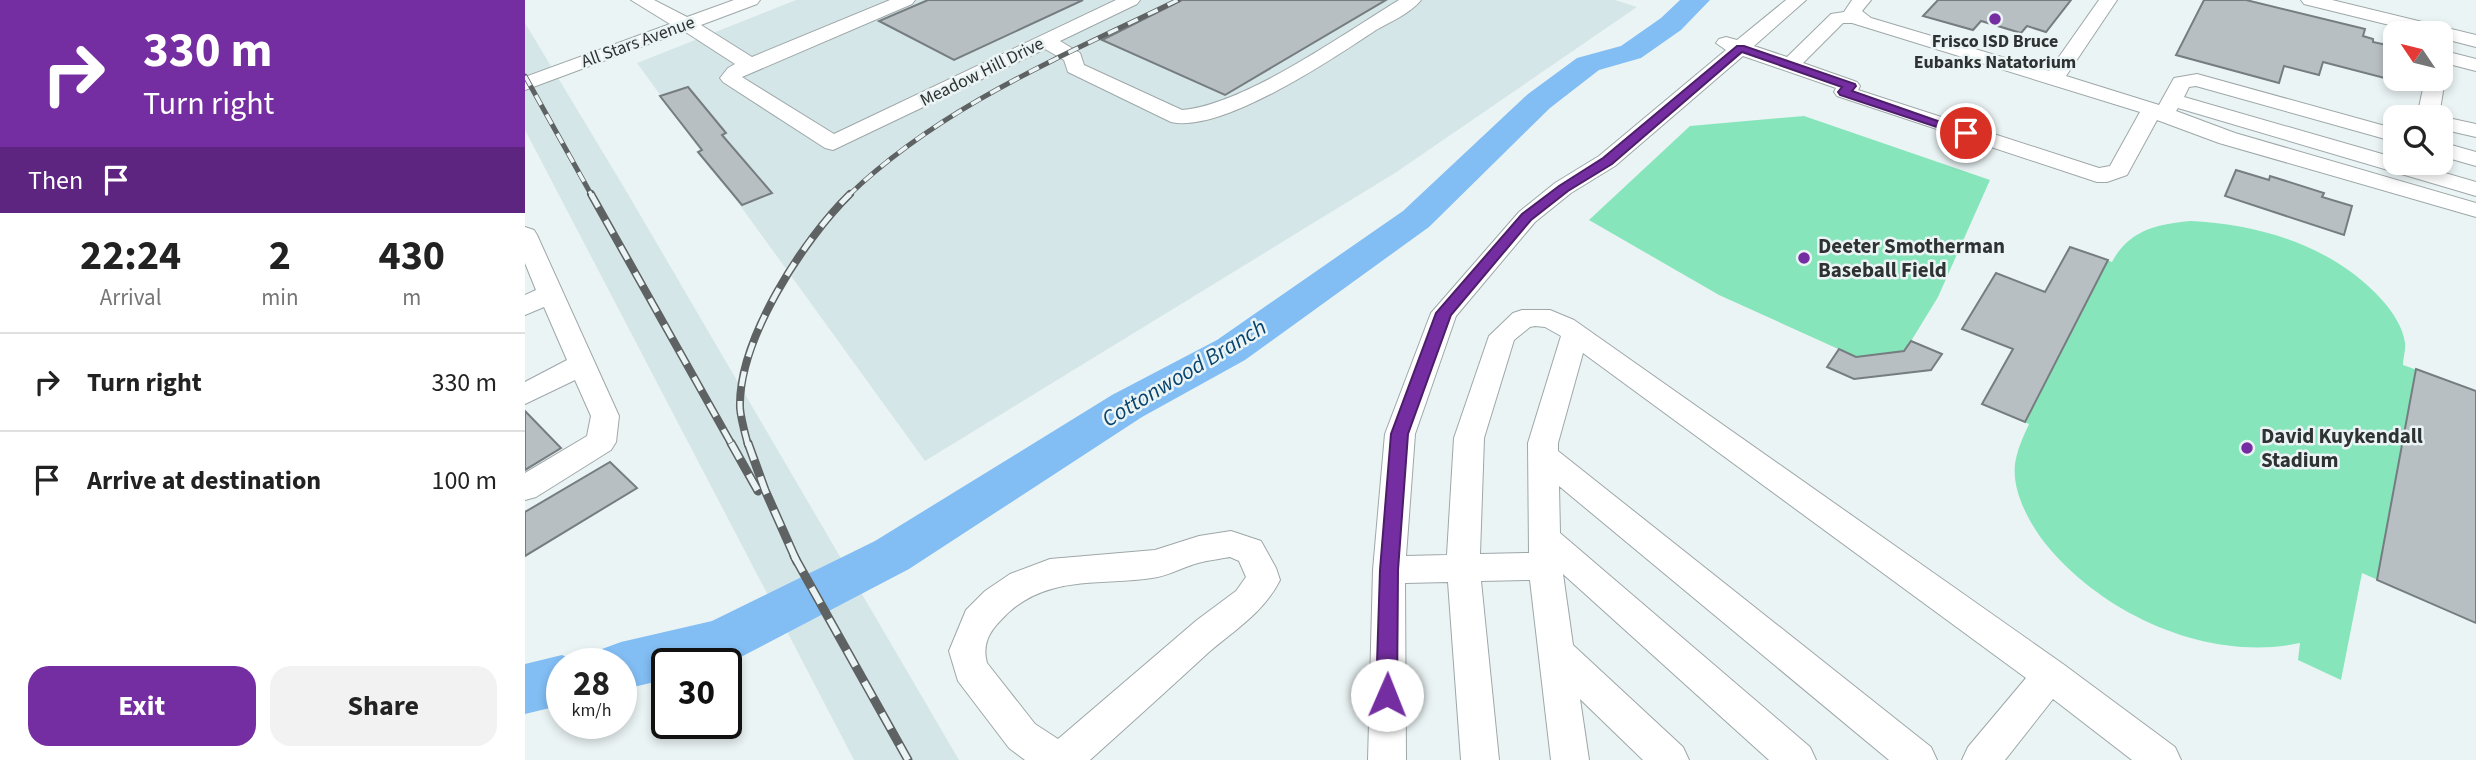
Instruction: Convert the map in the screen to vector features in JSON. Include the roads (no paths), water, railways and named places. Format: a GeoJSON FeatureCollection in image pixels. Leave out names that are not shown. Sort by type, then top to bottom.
{"type":"FeatureCollection","features":[{"type":"Feature","properties":{"kind":"street","name":"All Stars Avenue"},"geometry":{"type":"LineString","coordinates":[[525,84],[751,0]]}},
{"type":"Feature","properties":{"kind":"street"},"geometry":{"type":"LineString","coordinates":[[654,2],[750,65],[906,0]]}},
{"type":"Feature","properties":{"kind":"street","name":"Meadow Hill Drive"},"geometry":{"type":"LineString","coordinates":[[750,65],[735,72],[730,78],[834,143],[1131,0]]}},
{"type":"Feature","properties":{"kind":"street"},"geometry":{"type":"LineString","coordinates":[[1046,41],[1073,57],[1075,68],[1179,117],[1191,118],[1258,92],[1412,0]]}},
{"type":"Feature","properties":{"kind":"street"},"geometry":{"type":"LineString","coordinates":[[1563,188],[1590,153],[1770,0]]}},
{"type":"Feature","properties":{"kind":"street"},"geometry":{"type":"LineString","coordinates":[[1387,760],[1389,570],[1400,434],[1444,313],[1527,217],[1563,188],[1607,161],[1797,0]]}},
{"type":"Feature","properties":{"kind":"street"},"geometry":{"type":"LineString","coordinates":[[2054,79],[2108,0]]}},
{"type":"Feature","properties":{"kind":"street"},"geometry":{"type":"LineString","coordinates":[[2310,0],[2385,21]]}},
{"type":"Feature","properties":{"kind":"street"},"geometry":{"type":"LineString","coordinates":[[1790,65],[1838,18],[1859,8],[1864,22],[2054,79],[2163,108],[2227,138],[2476,188]]}},
{"type":"Feature","properties":{"kind":"street"},"geometry":{"type":"LineString","coordinates":[[2453,38],[2476,41]]}},
{"type":"Feature","properties":{"kind":"street"},"geometry":{"type":"LineString","coordinates":[[1720,41],[1850,86],[1844,92],[2097,175],[2107,175],[2119,170],[2181,82],[2197,80],[2383,132]]}},
{"type":"Feature","properties":{"kind":"street"},"geometry":{"type":"LineString","coordinates":[[2453,59],[2476,65]]}},
{"type":"Feature","properties":{"kind":"street"},"geometry":{"type":"LineString","coordinates":[[2453,125],[2476,131]]}},
{"type":"Feature","properties":{"kind":"street"},"geometry":{"type":"LineString","coordinates":[[2453,152],[2476,159]]}},
{"type":"Feature","properties":{"kind":"street"},"geometry":{"type":"LineString","coordinates":[[2324,156],[2476,211]]}},
{"type":"Feature","properties":{"kind":"street"},"geometry":{"type":"LineString","coordinates":[[525,235],[605,416],[601,442],[525,488]]}},
{"type":"Feature","properties":{"kind":"street"},"geometry":{"type":"LineString","coordinates":[[525,306],[552,293]]}},
{"type":"Feature","properties":{"kind":"street"},"geometry":{"type":"LineString","coordinates":[[1480,760],[1463,570],[1469,439],[1502,336],[1522,320],[1535,317],[1550,319],[1575,334],[2050,675],[2162,760]]}},
{"type":"Feature","properties":{"kind":"street"},"geometry":{"type":"LineString","coordinates":[[1570,760],[1545,552],[1543,443],[1575,334]]}},
{"type":"Feature","properties":{"kind":"street"},"geometry":{"type":"LineString","coordinates":[[525,394],[583,364]]}},
{"type":"Feature","properties":{"kind":"street"},"geometry":{"type":"LineString","coordinates":[[1543,456],[1918,760]]}},
{"type":"Feature","properties":{"kind":"street"},"geometry":{"type":"LineString","coordinates":[[1056,760],[1022,736],[971,670],[966,651],[978,621],[984,614],[997,601],[1022,584],[1050,573],[1155,564],[1199,549],[1231,544],[1250,551],[1260,568],[1263,580],[1248,601],[1209,631],[1062,760]]}},
{"type":"Feature","properties":{"kind":"street"},"geometry":{"type":"LineString","coordinates":[[1389,570],[1463,570],[1545,552]]}},
{"type":"Feature","properties":{"kind":"street"},"geometry":{"type":"LineString","coordinates":[[1545,552],[1797,760]]}},
{"type":"Feature","properties":{"kind":"street"},"geometry":{"type":"LineString","coordinates":[[1556,652],[1670,760]]}},
{"type":"Feature","properties":{"kind":"street"},"geometry":{"type":"LineString","coordinates":[[1981,760],[2050,675]]}},
{"type":"Feature","properties":{"kind":"waterway","name":"Cottonwood Branch"},"geometry":{"type":"LineString","coordinates":[[637,662],[721,642],[892,555],[1127,406],[1231,350],[1416,219],[1539,101],[1588,64],[1631,52],[1671,24],[1696,0]]}},
{"type":"Feature","properties":{"kind":"waterway","name":"Cottonwood Branch"},"geometry":{"type":"LineString","coordinates":[[525,689],[546,684]]}},
{"type":"Feature","properties":{"kind":"railway"},"geometry":{"type":"LineString","coordinates":[[849,195],[884,164],[963,109],[1048,63],[1178,0]]}},
{"type":"Feature","properties":{"kind":"railway"},"geometry":{"type":"LineString","coordinates":[[525,76],[592,196]]}},
{"type":"Feature","properties":{"kind":"railway"},"geometry":{"type":"LineString","coordinates":[[591,194],[732,445]]}},
{"type":"Feature","properties":{"kind":"railway"},"geometry":{"type":"LineString","coordinates":[[748,445],[740,408],[742,381],[750,352],[762,323],[794,264],[849,195]]}},
{"type":"Feature","properties":{"kind":"railway"},"geometry":{"type":"LineString","coordinates":[[731,443],[758,491]]}},
{"type":"Feature","properties":{"kind":"railway"},"geometry":{"type":"LineString","coordinates":[[748,443],[765,490],[796,559]]}},
{"type":"Feature","properties":{"kind":"railway"},"geometry":{"type":"LineString","coordinates":[[796,559],[908,760]]}},
{"type":"Feature","properties":{"kind":"place","name":"Frisco ISD Bruce Eubanks Natatorium"},"geometry":{"type":"Point","coordinates":[1995,19]}},
{"type":"Feature","properties":{"kind":"place","name":"Deeter Smotherman Baseball Field"},"geometry":{"type":"Point","coordinates":[1804,258]}},
{"type":"Feature","properties":{"kind":"place","name":"David Kuykendall Stadium"},"geometry":{"type":"Point","coordinates":[2247,448]}}]}
